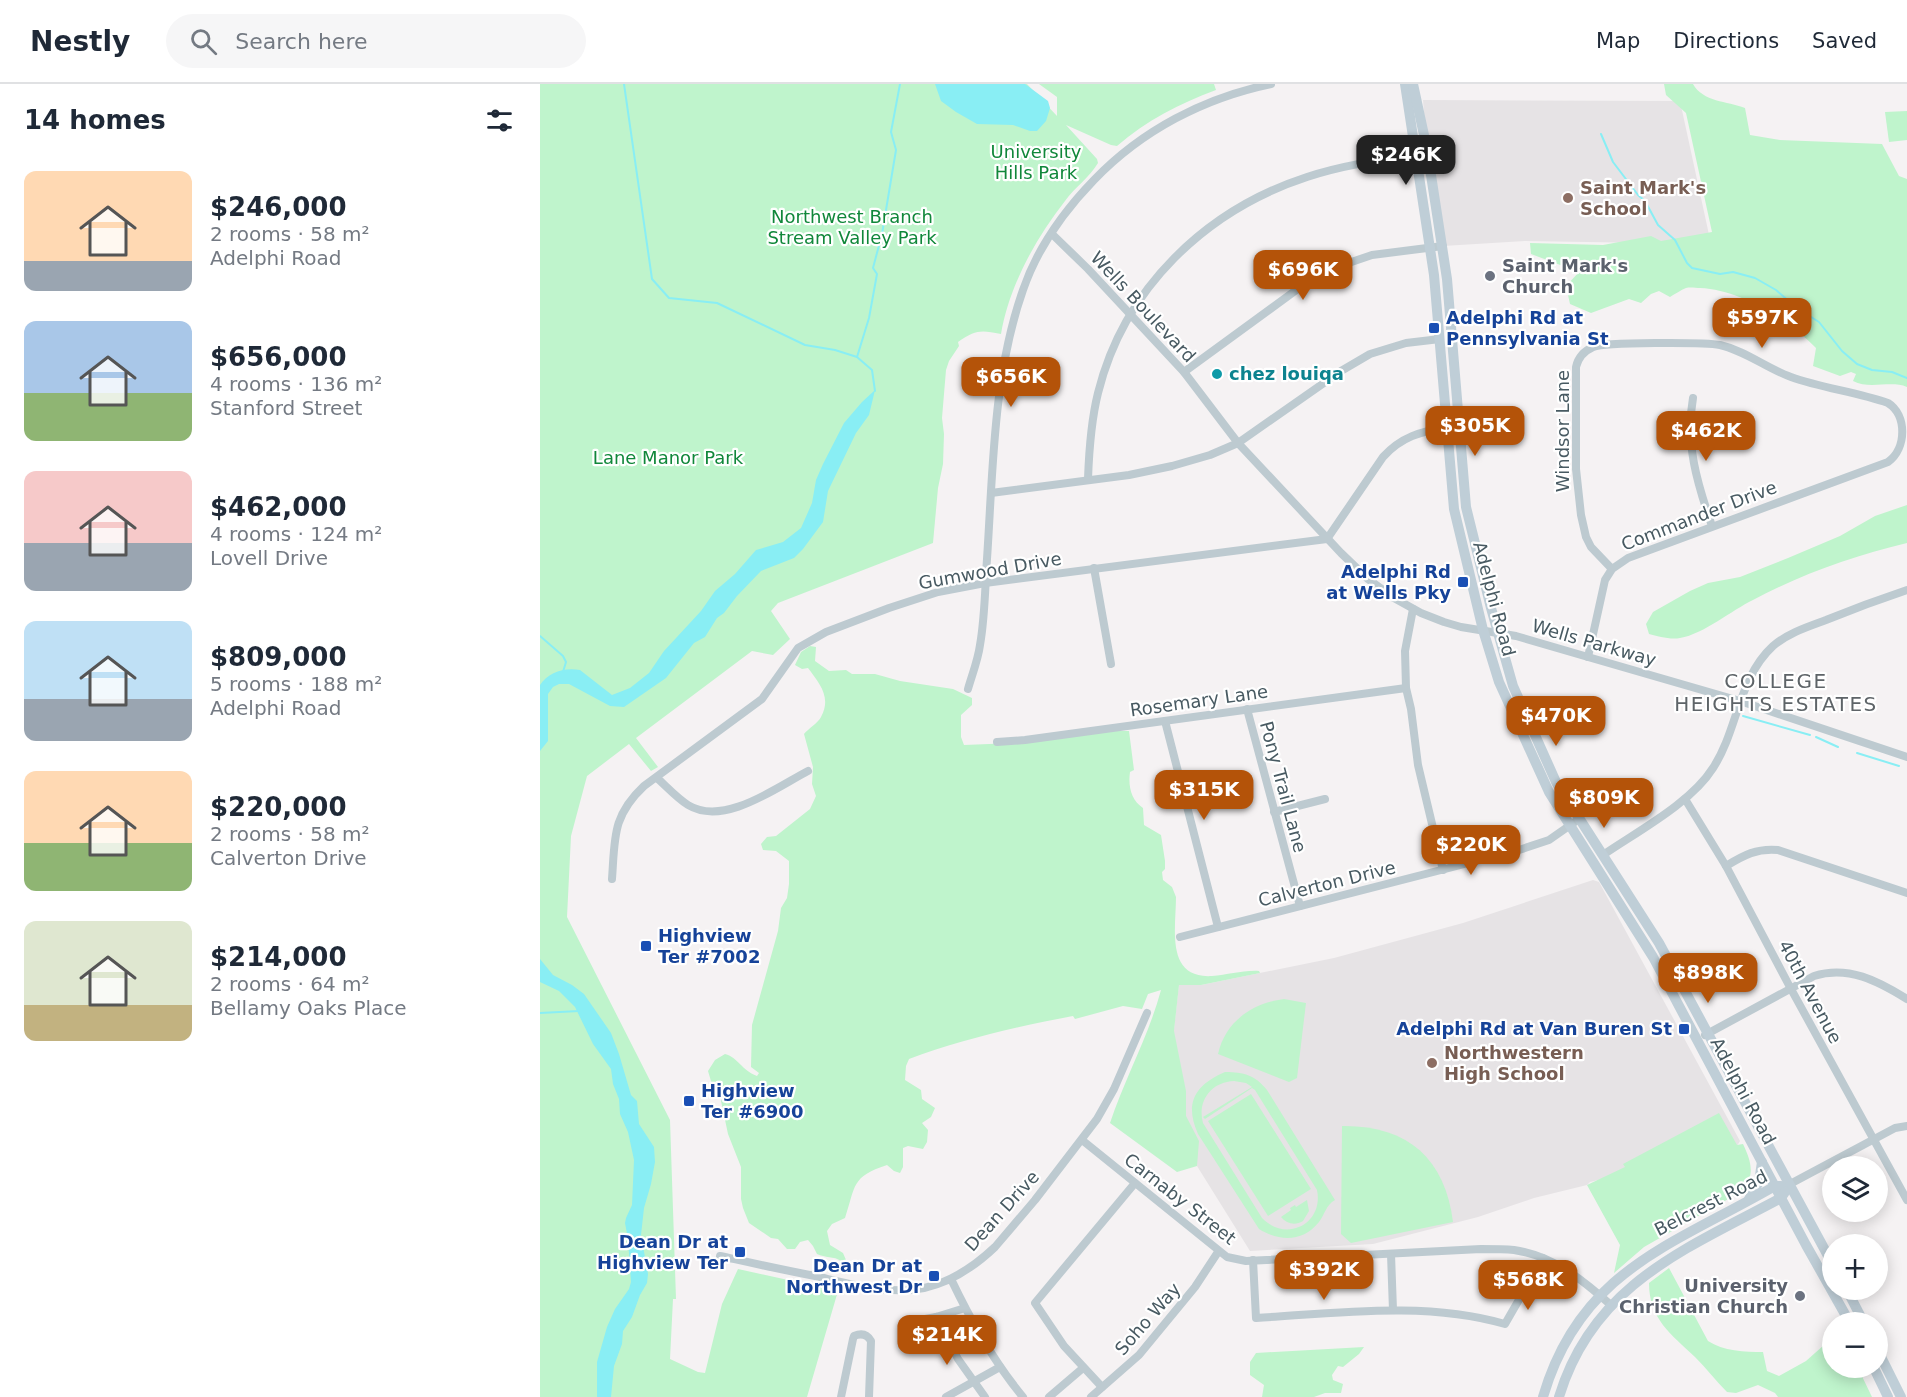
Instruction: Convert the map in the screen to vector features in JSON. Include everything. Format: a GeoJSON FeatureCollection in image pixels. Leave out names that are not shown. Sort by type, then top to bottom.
{"type":"FeatureCollection","features":[{"type":"Feature","properties":{"kind":"main road","name":"Adelphi Road"},"geometry":{"type":"LineString","coordinates":[[1405,84],[1430,247],[1455,518],[1483,630],[1499,682],[1541,778],[1635,927],[1844,1312]]}},
{"type":"Feature","properties":{"kind":"main road","name":"Adelphi Road"},"geometry":{"type":"LineString","coordinates":[[1413,84],[1428,153],[1451,309],[1466,507],[1513,686],[1556,782],[1659,943],[1822,1244]]}},
{"type":"Feature","properties":{"kind":"main road"},"geometry":{"type":"LineString","coordinates":[[1746,1202],[1755,1192],[1759,1182],[1762,1161]]}},
{"type":"Feature","properties":{"kind":"main road","name":"Belcrest Road"},"geometry":{"type":"LineString","coordinates":[[1544,1397],[1550,1376],[1568,1338],[1600,1295],[1642,1259],[1775,1186],[1790,1184]]}},
{"type":"Feature","properties":{"kind":"main road","name":"Belcrest Road"},"geometry":{"type":"LineString","coordinates":[[1559,1397],[1577,1354],[1593,1329],[1637,1281],[1661,1263],[1781,1198],[1790,1184]]}},
{"type":"Feature","properties":{"kind":"main road"},"geometry":{"type":"LineString","coordinates":[[1888,1371],[1901,1397]]}},
{"type":"Feature","properties":{"kind":"main road"},"geometry":{"type":"LineString","coordinates":[[1879,1378],[1888,1397]]}},
{"type":"Feature","properties":{"kind":"street"},"geometry":{"type":"LineString","coordinates":[[968,689],[980,646],[999,396],[1011,332],[1029,274],[1052,234],[1076,200],[1101,173],[1149,134],[1184,113],[1209,102],[1271,84]]}},
{"type":"Feature","properties":{"kind":"street"},"geometry":{"type":"LineString","coordinates":[[1088,479],[1097,394],[1110,353],[1130,313],[1168,264],[1205,229],[1235,209],[1290,183],[1324,171],[1428,153]]}},
{"type":"Feature","properties":{"kind":"street","name":"Wells Boulevard"},"geometry":{"type":"LineString","coordinates":[[1052,234],[1184,372],[1238,443],[1327,538]]}},
{"type":"Feature","properties":{"kind":"street"},"geometry":{"type":"LineString","coordinates":[[1184,372],[1289,295],[1331,268],[1372,255],[1443,246]]}},
{"type":"Feature","properties":{"kind":"street"},"geometry":{"type":"LineString","coordinates":[[992,493],[1129,475],[1172,466],[1224,450],[1238,443],[1361,359],[1400,344],[1440,339]]}},
{"type":"Feature","properties":{"kind":"street","name":"Windsor Lane"},"geometry":{"type":"LineString","coordinates":[[1612,570],[1595,553],[1586,537],[1577,485],[1576,367],[1582,354],[1594,346],[1715,344],[1738,351],[1767,367],[1796,379],[1888,403],[1900,412],[1905,426],[1898,452],[1894,458],[1885,463]]}},
{"type":"Feature","properties":{"kind":"street"},"geometry":{"type":"LineString","coordinates":[[1693,398],[1690,448],[1694,470],[1712,526]]}},
{"type":"Feature","properties":{"kind":"street"},"geometry":{"type":"LineString","coordinates":[[1327,538],[1390,448],[1411,436],[1447,428]]}},
{"type":"Feature","properties":{"kind":"street","name":"Commander Drive"},"geometry":{"type":"LineString","coordinates":[[1588,657],[1605,580],[1612,570],[1628,558],[1885,463]]}},
{"type":"Feature","properties":{"kind":"street","name":"Wells Parkway"},"geometry":{"type":"LineString","coordinates":[[1327,538],[1368,579],[1413,609],[1444,622],[1497,632],[1740,701],[1907,757]]}},
{"type":"Feature","properties":{"kind":"street","name":"Gumwood Drive"},"geometry":{"type":"LineString","coordinates":[[612,879],[615,840],[621,813],[636,793],[762,699],[794,653],[804,644],[851,622],[919,598],[985,583],[1327,538]]}},
{"type":"Feature","properties":{"kind":"street"},"geometry":{"type":"LineString","coordinates":[[1094,568],[1112,664]]}},
{"type":"Feature","properties":{"kind":"street"},"geometry":{"type":"LineString","coordinates":[[1604,855],[1685,799],[1703,782],[1720,757],[1740,701],[1762,659],[1783,638],[1837,615],[1907,590]]}},
{"type":"Feature","properties":{"kind":"street"},"geometry":{"type":"LineString","coordinates":[[1413,609],[1405,651],[1406,688],[1418,765],[1443,870]]}},
{"type":"Feature","properties":{"kind":"street","name":"Rosemary Lane"},"geometry":{"type":"LineString","coordinates":[[997,742],[1406,688]]}},
{"type":"Feature","properties":{"kind":"street","name":"Pony Trail Lane"},"geometry":{"type":"LineString","coordinates":[[1247,709],[1300,906]]}},
{"type":"Feature","properties":{"kind":"street"},"geometry":{"type":"LineString","coordinates":[[1165,721],[1218,927]]}},
{"type":"Feature","properties":{"kind":"street"},"geometry":{"type":"LineString","coordinates":[[657,778],[689,806],[705,811],[723,811],[742,806],[808,771]]}},
{"type":"Feature","properties":{"kind":"street"},"geometry":{"type":"LineString","coordinates":[[1274,812],[1325,798]]}},
{"type":"Feature","properties":{"kind":"street","name":"40th Avenue"},"geometry":{"type":"LineString","coordinates":[[1685,799],[1726,866],[1907,1200]]}},
{"type":"Feature","properties":{"kind":"street","name":"Calverton Drive"},"geometry":{"type":"LineString","coordinates":[[1180,937],[1542,843],[1579,819]]}},
{"type":"Feature","properties":{"kind":"street"},"geometry":{"type":"LineString","coordinates":[[1726,866],[1751,852],[1778,850],[1907,893]]}},
{"type":"Feature","properties":{"kind":"street"},"geometry":{"type":"LineString","coordinates":[[1697,1039],[1814,976],[1826,973],[1845,973],[1870,979],[1907,999]]}},
{"type":"Feature","properties":{"kind":"street","name":"Dean Drive"},"geometry":{"type":"LineString","coordinates":[[720,1256],[867,1288],[925,1288],[951,1279],[979,1262],[995,1247],[1082,1140],[1114,1089],[1147,1013]]}},
{"type":"Feature","properties":{"kind":"street"},"geometry":{"type":"LineString","coordinates":[[1790,1184],[1895,1128],[1907,1126]]}},
{"type":"Feature","properties":{"kind":"street","name":"Carnaby Street"},"geometry":{"type":"LineString","coordinates":[[1082,1140],[1227,1257],[1237,1260],[1253,1260],[1481,1249],[1515,1250],[1560,1265],[1612,1306]]}},
{"type":"Feature","properties":{"kind":"street"},"geometry":{"type":"LineString","coordinates":[[1102,1387],[1064,1346],[1035,1303],[1135,1184]]}},
{"type":"Feature","properties":{"kind":"street","name":"Soho Way"},"geometry":{"type":"LineString","coordinates":[[1091,1397],[1139,1355],[1195,1287],[1218,1252]]}},
{"type":"Feature","properties":{"kind":"street"},"geometry":{"type":"LineString","coordinates":[[1391,1254],[1393,1310]]}},
{"type":"Feature","properties":{"kind":"street"},"geometry":{"type":"LineString","coordinates":[[1253,1260],[1256,1318],[1393,1310],[1444,1314],[1505,1324],[1544,1258]]}},
{"type":"Feature","properties":{"kind":"street"},"geometry":{"type":"LineString","coordinates":[[951,1279],[965,1308],[1000,1367],[1023,1397]]}},
{"type":"Feature","properties":{"kind":"street"},"geometry":{"type":"LineString","coordinates":[[909,1322],[965,1308]]}},
{"type":"Feature","properties":{"kind":"street"},"geometry":{"type":"LineString","coordinates":[[936,1317],[958,1359],[985,1397]]}},
{"type":"Feature","properties":{"kind":"street"},"geometry":{"type":"LineString","coordinates":[[841,1397],[852,1339],[861,1334],[871,1341],[869,1397]]}},
{"type":"Feature","properties":{"kind":"street"},"geometry":{"type":"LineString","coordinates":[[946,1397],[1000,1367]]}},
{"type":"Feature","properties":{"kind":"street"},"geometry":{"type":"LineString","coordinates":[[1049,1397],[1083,1368]]}},
{"type":"Feature","properties":{"kind":"shaded area","name":"Saint Mark's School"},"geometry":{"type":"Polygon","coordinates":[[[1423,100],[1680,101],[1711,244],[1525,241],[1443,246],[1427,149],[1423,100]]]}},
{"type":"Feature","properties":{"kind":"shaded area","name":"Northwestern High School"},"geometry":{"type":"Polygon","coordinates":[[[1593,880],[1599,882],[1740,1141],[1737,1146],[1590,1182],[1587,1185],[1534,1198],[1478,1217],[1373,1244],[1250,1251],[1197,1166],[1166,1102],[1179,984],[1201,985],[1334,958],[1463,923],[1593,880]]]}},
{"type":"Feature","properties":{"kind":"green space"},"geometry":{"type":"Polygon","coordinates":[[[540,84],[1027,84],[1057,116],[1057,97],[1039,84],[1214,84],[1216,90],[1164,114],[1140,128],[1117,146],[1066,125],[1097,159],[1098,163],[1043,231],[1017,281],[1001,334],[978,332],[969,335],[958,342],[959,346],[949,361],[946,370],[942,418],[943,464],[938,488],[933,543],[778,603],[771,611],[790,639],[773,655],[752,651],[636,738],[658,767],[651,771],[629,744],[587,776],[571,836],[567,917],[670,1120],[676,1299],[673,1299],[670,1359],[705,1373],[722,1304],[738,1269],[838,1291],[807,1397],[540,1397],[540,84]]]}},
{"type":"Feature","properties":{"kind":"green space"},"geometry":{"type":"Polygon","coordinates":[[[1664,84],[1693,84],[1697,90],[1709,98],[1745,108],[1750,135],[1780,140],[1882,144],[1899,176],[1907,179],[1907,387],[1894,384],[1860,384],[1853,381],[1856,374],[1851,372],[1840,376],[1813,366],[1816,348],[1805,337],[1763,308],[1716,290],[1688,288],[1670,297],[1659,291],[1651,294],[1641,303],[1629,299],[1591,313],[1570,304],[1566,286],[1579,272],[1531,254],[1530,243],[1603,245],[1651,236],[1661,241],[1712,232],[1686,113],[1666,95],[1664,84]]]}},
{"type":"Feature","properties":{"kind":"green space"},"geometry":{"type":"Polygon","coordinates":[[[1907,111],[1907,140],[1889,142],[1885,112],[1907,111]]]}},
{"type":"Feature","properties":{"kind":"green space"},"geometry":{"type":"Polygon","coordinates":[[[1907,505],[1907,543],[1847,560],[1790,582],[1745,604],[1689,636],[1672,638],[1649,634],[1646,624],[1653,612],[1690,591],[1708,583],[1740,577],[1788,558],[1840,536],[1875,516],[1907,505]]]}},
{"type":"Feature","properties":{"kind":"green space"},"geometry":{"type":"Polygon","coordinates":[[[810,646],[816,647],[815,661],[829,671],[846,670],[852,674],[875,674],[900,681],[953,689],[972,698],[972,705],[961,715],[961,737],[964,745],[1014,743],[1102,731],[1129,731],[1134,770],[1130,772],[1130,787],[1133,797],[1143,808],[1144,825],[1161,835],[1165,861],[1165,869],[1162,872],[1163,880],[1172,887],[1176,897],[1175,936],[1180,960],[1187,969],[1197,975],[1212,976],[1253,971],[1260,973],[1201,985],[1179,985],[1174,1031],[1186,1091],[1186,1116],[1199,1141],[1197,1166],[1177,1172],[1110,1123],[1161,990],[1148,994],[1142,1009],[1123,1006],[1075,1019],[1073,1016],[1032,1024],[969,1040],[909,1059],[905,1080],[921,1090],[922,1099],[935,1108],[931,1117],[922,1123],[928,1130],[927,1142],[923,1149],[908,1146],[903,1148],[903,1167],[900,1173],[887,1165],[861,1178],[854,1190],[845,1218],[832,1224],[827,1231],[830,1245],[843,1253],[846,1260],[841,1261],[817,1254],[808,1240],[800,1242],[795,1249],[787,1249],[778,1239],[771,1238],[749,1223],[741,1199],[741,1167],[728,1134],[721,1101],[725,1095],[713,1088],[708,1071],[715,1060],[725,1054],[734,1058],[747,1071],[757,1076],[759,1073],[751,1067],[752,1025],[789,884],[789,861],[776,851],[763,850],[761,844],[767,837],[776,836],[810,809],[816,796],[812,784],[813,767],[804,734],[821,717],[825,697],[808,668],[802,669],[795,665],[801,652],[810,646]]]}},
{"type":"Feature","properties":{"kind":"green space"},"geometry":{"type":"Polygon","coordinates":[[[1284,999],[1306,1003],[1297,1078],[1289,1082],[1218,1054],[1227,1032],[1242,1016],[1261,1005],[1284,999]]]}},
{"type":"Feature","properties":{"kind":"green space"},"geometry":{"type":"Polygon","coordinates":[[[1225,1072],[1249,1075],[1267,1090],[1335,1200],[1313,1229],[1299,1236],[1283,1238],[1259,1229],[1198,1134],[1194,1123],[1192,1104],[1195,1096],[1206,1083],[1225,1072]],[[1226,1082],[1213,1089],[1204,1100],[1202,1107],[1203,1123],[1262,1218],[1282,1229],[1301,1226],[1315,1212],[1318,1202],[1317,1190],[1255,1090],[1252,1088],[1205,1119],[1203,1117],[1252,1087],[1246,1083],[1226,1082]]]}},
{"type":"Feature","properties":{"kind":"green space"},"geometry":{"type":"Polygon","coordinates":[[[1251,1094],[1311,1189],[1268,1216],[1208,1121],[1251,1094]]]}},
{"type":"Feature","properties":{"kind":"green space"},"geometry":{"type":"Polygon","coordinates":[[[1719,1113],[1737,1145],[1743,1144],[1748,1156],[1751,1172],[1744,1190],[1644,1247],[1614,1273],[1620,1245],[1587,1185],[1625,1167],[1623,1164],[1719,1113]]]}},
{"type":"Feature","properties":{"kind":"green space"},"geometry":{"type":"Polygon","coordinates":[[[1342,1126],[1365,1127],[1386,1132],[1404,1139],[1419,1150],[1432,1163],[1441,1180],[1449,1199],[1453,1222],[1351,1243],[1341,1234],[1342,1126]]]}},
{"type":"Feature","properties":{"kind":"green space"},"geometry":{"type":"Polygon","coordinates":[[[1307,1200],[1309,1211],[1303,1221],[1291,1224],[1281,1217],[1291,1210],[1290,1208],[1307,1200]]]}},
{"type":"Feature","properties":{"kind":"green space"},"geometry":{"type":"Polygon","coordinates":[[[1669,1268],[1708,1341],[1727,1349],[1763,1352],[1767,1371],[1779,1376],[1806,1361],[1822,1347],[1822,1378],[1863,1378],[1872,1397],[1778,1397],[1775,1393],[1758,1385],[1736,1393],[1727,1392],[1663,1325],[1653,1307],[1649,1283],[1669,1268]]]}},
{"type":"Feature","properties":{"kind":"green space"},"geometry":{"type":"Polygon","coordinates":[[[1364,1347],[1343,1367],[1338,1366],[1332,1375],[1333,1380],[1343,1384],[1341,1393],[1325,1393],[1314,1397],[1262,1397],[1264,1385],[1250,1375],[1250,1362],[1256,1353],[1364,1347]]]}},
{"type":"Feature","properties":{"kind":"water"},"geometry":{"type":"Polygon","coordinates":[[[935,84],[1025,84],[1048,101],[1050,108],[1046,121],[1037,131],[1013,125],[977,124],[941,101],[935,84]]]}},
{"type":"Feature","properties":{"kind":"water"},"geometry":{"type":"Polygon","coordinates":[[[875,390],[869,415],[856,433],[828,491],[823,522],[803,549],[794,558],[761,571],[717,618],[705,637],[694,643],[666,678],[624,707],[610,706],[569,684],[559,684],[553,687],[548,694],[548,741],[540,751],[540,685],[543,680],[557,672],[569,669],[580,670],[612,695],[630,688],[649,673],[664,651],[701,611],[715,591],[735,574],[756,550],[783,542],[801,528],[812,503],[816,480],[844,423],[875,390]]]}},
{"type":"Feature","properties":{"kind":"water"},"geometry":{"type":"Polygon","coordinates":[[[540,959],[553,975],[584,994],[611,1033],[631,1095],[637,1101],[639,1124],[654,1147],[655,1162],[644,1208],[641,1235],[648,1274],[647,1283],[623,1331],[622,1344],[614,1366],[611,1397],[597,1397],[597,1362],[607,1327],[631,1282],[625,1223],[632,1205],[634,1160],[628,1132],[620,1114],[619,1099],[613,1084],[611,1069],[593,1044],[575,1007],[559,991],[540,982],[540,959]]]}},
{"type":"Feature","properties":{"kind":"waterway"},"geometry":{"type":"LineString","coordinates":[[624,84],[652,279],[669,298],[717,303],[805,345],[835,350],[857,357],[872,370],[875,391]]}},
{"type":"Feature","properties":{"kind":"waterway"},"geometry":{"type":"LineString","coordinates":[[857,357],[869,318],[877,274],[873,268],[882,234],[896,150],[891,132],[900,84]]}},
{"type":"Feature","properties":{"kind":"waterway"},"geometry":{"type":"LineString","coordinates":[[1601,134],[1613,162],[1645,201],[1658,225],[1675,240],[1692,268],[1720,274],[1733,272],[1755,278],[1776,290],[1797,308],[1819,322],[1842,351],[1857,364],[1907,378]]}},
{"type":"Feature","properties":{"kind":"waterway"},"geometry":{"type":"LineString","coordinates":[[540,636],[563,656],[566,662],[563,672]]}},
{"type":"Feature","properties":{"kind":"waterway"},"geometry":{"type":"LineString","coordinates":[[1743,716],[1810,735]]}},
{"type":"Feature","properties":{"kind":"waterway"},"geometry":{"type":"LineString","coordinates":[[1816,737],[1838,747]]}},
{"type":"Feature","properties":{"kind":"waterway"},"geometry":{"type":"LineString","coordinates":[[1857,753],[1899,766]]}},
{"type":"Feature","properties":{"kind":"waterway"},"geometry":{"type":"LineString","coordinates":[[540,1013],[579,1011]]}},
{"type":"Feature","properties":{"kind":"place","name":"Saint Mark's School"},"geometry":{"type":"Point","coordinates":[1568,198]}},
{"type":"Feature","properties":{"kind":"place","name":"Saint Mark's Church"},"geometry":{"type":"Point","coordinates":[1490,276]}},
{"type":"Feature","properties":{"kind":"place","name":"Adelphi Rd at Pennsylvania St"},"geometry":{"type":"Point","coordinates":[1434,328]}},
{"type":"Feature","properties":{"kind":"place","name":"chez louiqa"},"geometry":{"type":"Point","coordinates":[1217,374]}},
{"type":"Feature","properties":{"kind":"place","name":"Adelphi Rd at Wells Pky"},"geometry":{"type":"Point","coordinates":[1463,582]}},
{"type":"Feature","properties":{"kind":"place","name":"Highview Ter #7002"},"geometry":{"type":"Point","coordinates":[646,946]}},
{"type":"Feature","properties":{"kind":"place","name":"Adelphi Rd at Van Buren St"},"geometry":{"type":"Point","coordinates":[1684,1029]}},
{"type":"Feature","properties":{"kind":"place","name":"Northwestern High School"},"geometry":{"type":"Point","coordinates":[1432,1063]}},
{"type":"Feature","properties":{"kind":"place","name":"Highview Ter #6900"},"geometry":{"type":"Point","coordinates":[689,1101]}},
{"type":"Feature","properties":{"kind":"place","name":"Dean Dr at Highview Ter"},"geometry":{"type":"Point","coordinates":[740,1252]}},
{"type":"Feature","properties":{"kind":"place","name":"Dean Dr at Northwest Dr"},"geometry":{"type":"Point","coordinates":[934,1276]}},
{"type":"Feature","properties":{"kind":"place","name":"University Christian Church"},"geometry":{"type":"Point","coordinates":[1800,1296]}},
{"type":"Feature","properties":{"kind":"district","name":"COLLEGE HEIGHTS ESTATES"},"geometry":{"type":"Point","coordinates":[1776,692]}},
{"type":"Feature","properties":{"kind":"park label","name":"University Hills Park"},"geometry":{"type":"Point","coordinates":[1036,162]}},
{"type":"Feature","properties":{"kind":"park label","name":"Northwest Branch Stream Valley Park"},"geometry":{"type":"Point","coordinates":[852,227]}},
{"type":"Feature","properties":{"kind":"park label","name":"Lane Manor Park"},"geometry":{"type":"Point","coordinates":[668,458]}}]}
